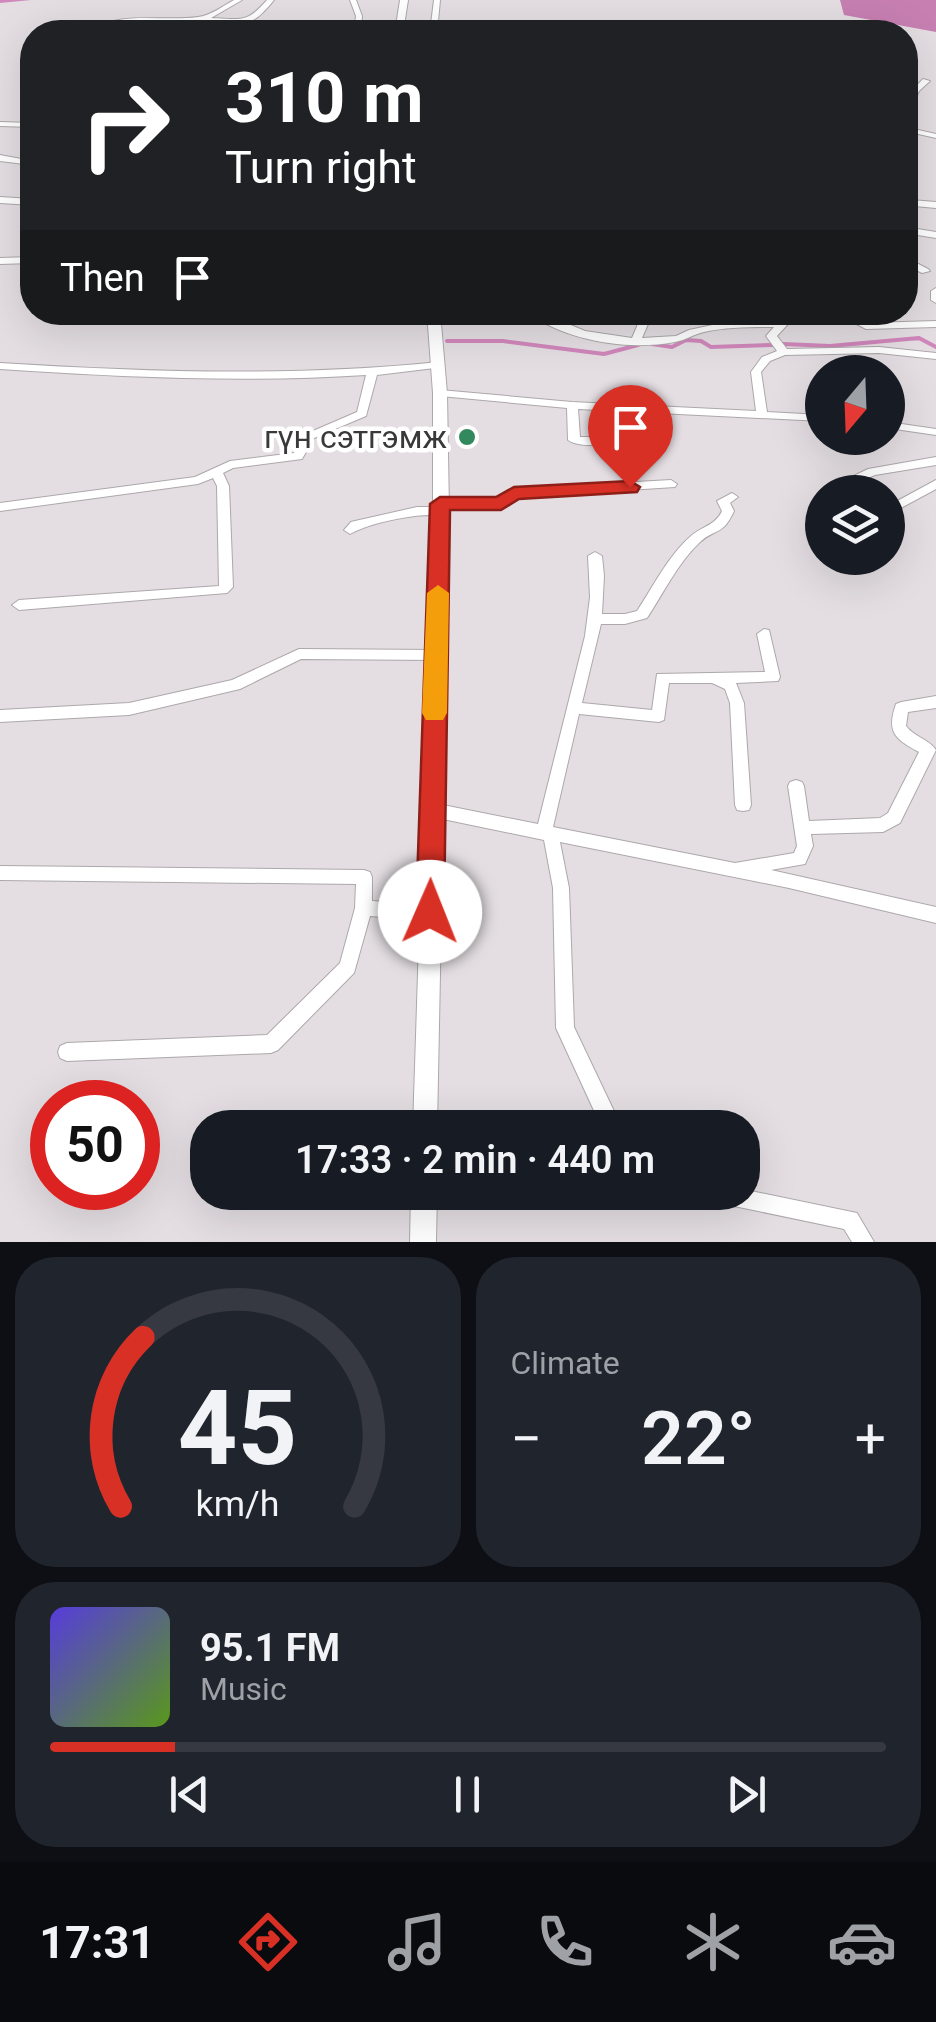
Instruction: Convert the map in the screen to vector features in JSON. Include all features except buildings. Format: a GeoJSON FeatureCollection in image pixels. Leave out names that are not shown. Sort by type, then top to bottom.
{"type":"FeatureCollection","features":[{"type":"Feature","properties":{"kind":"main road"},"geometry":{"type":"LineString","coordinates":[[425,1110],[440,508],[440,393],[435,325]]}},
{"type":"Feature","properties":{"kind":"main road"},"geometry":{"type":"LineString","coordinates":[[422,1242],[423,1210]]}},
{"type":"Feature","properties":{"kind":"street"},"geometry":{"type":"LineString","coordinates":[[198,19],[238,0]]}},
{"type":"Feature","properties":{"kind":"street"},"geometry":{"type":"LineString","coordinates":[[250,20],[271,0]]}},
{"type":"Feature","properties":{"kind":"street"},"geometry":{"type":"LineString","coordinates":[[179,20],[222,20]]}},
{"type":"Feature","properties":{"kind":"street"},"geometry":{"type":"LineString","coordinates":[[918,89],[926,81]]}},
{"type":"Feature","properties":{"kind":"street"},"geometry":{"type":"LineString","coordinates":[[918,267],[925,271]]}},
{"type":"Feature","properties":{"kind":"street"},"geometry":{"type":"LineString","coordinates":[[936,291],[936,300]]}},
{"type":"Feature","properties":{"kind":"street"},"geometry":{"type":"LineString","coordinates":[[554,325],[563,330],[636,340],[682,339],[690,332],[711,328],[764,325]]}},
{"type":"Feature","properties":{"kind":"street"},"geometry":{"type":"LineString","coordinates":[[636,340],[644,325]]}},
{"type":"Feature","properties":{"kind":"street"},"geometry":{"type":"LineString","coordinates":[[781,325],[771,336],[784,352]]}},
{"type":"Feature","properties":{"kind":"street"},"geometry":{"type":"LineString","coordinates":[[864,325],[901,325]]}},
{"type":"Feature","properties":{"kind":"street"},"geometry":{"type":"LineString","coordinates":[[762,415],[756,372],[766,359],[784,352],[855,353],[872,347],[936,356]]}},
{"type":"Feature","properties":{"kind":"street"},"geometry":{"type":"LineString","coordinates":[[1,368],[220,377],[372,374],[438,349]]}},
{"type":"Feature","properties":{"kind":"street"},"geometry":{"type":"LineString","coordinates":[[0,507],[198,480],[230,464],[298,456],[310,436],[362,414],[372,374]]}},
{"type":"Feature","properties":{"kind":"street"},"geometry":{"type":"LineString","coordinates":[[440,393],[805,417]]}},
{"type":"Feature","properties":{"kind":"street"},"geometry":{"type":"LineString","coordinates":[[572,404],[574,440],[600,441]]}},
{"type":"Feature","properties":{"kind":"street"},"geometry":{"type":"LineString","coordinates":[[905,427],[936,432]]}},
{"type":"Feature","properties":{"kind":"street"},"geometry":{"type":"LineString","coordinates":[[865,475],[936,461]]}},
{"type":"Feature","properties":{"kind":"street"},"geometry":{"type":"LineString","coordinates":[[19,606],[226,588],[223,486],[216,471]]}},
{"type":"Feature","properties":{"kind":"street"},"geometry":{"type":"LineString","coordinates":[[350,530],[355,525],[440,508],[501,504],[514,493],[672,484]]}},
{"type":"Feature","properties":{"kind":"street"},"geometry":{"type":"LineString","coordinates":[[905,501],[936,484]]}},
{"type":"Feature","properties":{"kind":"street"},"geometry":{"type":"LineString","coordinates":[[595,619],[625,619],[642,614],[696,538],[722,524],[728,511],[723,501],[732,497]]}},
{"type":"Feature","properties":{"kind":"street"},"geometry":{"type":"LineString","coordinates":[[595,556],[600,588],[595,619],[547,835],[561,888],[566,1028],[604,1110]]}},
{"type":"Feature","properties":{"kind":"street"},"geometry":{"type":"LineString","coordinates":[[575,708],[659,716],[662,678],[773,677],[764,634]]}},
{"type":"Feature","properties":{"kind":"street"},"geometry":{"type":"LineString","coordinates":[[0,716],[129,708],[234,685],[299,654],[436,654]]}},
{"type":"Feature","properties":{"kind":"street"},"geometry":{"type":"LineString","coordinates":[[713,678],[731,686],[736,702],[743,805]]}},
{"type":"Feature","properties":{"kind":"street"},"geometry":{"type":"LineString","coordinates":[[803,828],[883,825],[894,818],[928,750],[906,738],[898,727],[901,708],[936,702]]}},
{"type":"Feature","properties":{"kind":"street"},"geometry":{"type":"LineString","coordinates":[[732,870],[799,859],[805,846],[796,786]]}},
{"type":"Feature","properties":{"kind":"street"},"geometry":{"type":"LineString","coordinates":[[432,810],[936,915]]}},
{"type":"Feature","properties":{"kind":"street"},"geometry":{"type":"LineString","coordinates":[[0,873],[364,878],[364,908],[348,967],[272,1044],[67,1052]]}},
{"type":"Feature","properties":{"kind":"street"},"geometry":{"type":"LineString","coordinates":[[364,908],[430,912]]}},
{"type":"Feature","properties":{"kind":"street"},"geometry":{"type":"LineString","coordinates":[[760,1203],[850,1220],[864,1242]]}},
{"type":"Feature","properties":{"kind":"shaded area"},"geometry":{"type":"Polygon","coordinates":[[[840,0],[936,0],[936,32],[918,29],[918,20],[871,20],[844,15],[840,0]]]}},
{"type":"Feature","properties":{"kind":"waterway"},"geometry":{"type":"LineString","coordinates":[[0,0],[26,0]]}},
{"type":"Feature","properties":{"kind":"waterway"},"geometry":{"type":"LineString","coordinates":[[783,344],[830,346],[919,338],[936,347]]}},
{"type":"Feature","properties":{"kind":"waterway"},"geometry":{"type":"LineString","coordinates":[[912,339],[920,339]]}},
{"type":"Feature","properties":{"kind":"waterway"},"geometry":{"type":"LineString","coordinates":[[652,344],[672,347],[686,340],[701,341],[711,347],[773,345]]}},
{"type":"Feature","properties":{"kind":"waterway"},"geometry":{"type":"LineString","coordinates":[[447,341],[503,341],[604,354],[638,345]]}},
{"type":"Feature","properties":{"kind":"slow traffic"},"geometry":{"type":"LineString","coordinates":[[435,713],[438,593]]}},
{"type":"Feature","properties":{"kind":"place","name":"гүн сэтгэмж"},"geometry":{"type":"Point","coordinates":[467,437]}},
{"type":"Feature","properties":{"kind":"route"},"geometry":{"type":"LineString","coordinates":[[430,912],[440,504],[501,504],[514,493],[630,487]]}}]}
